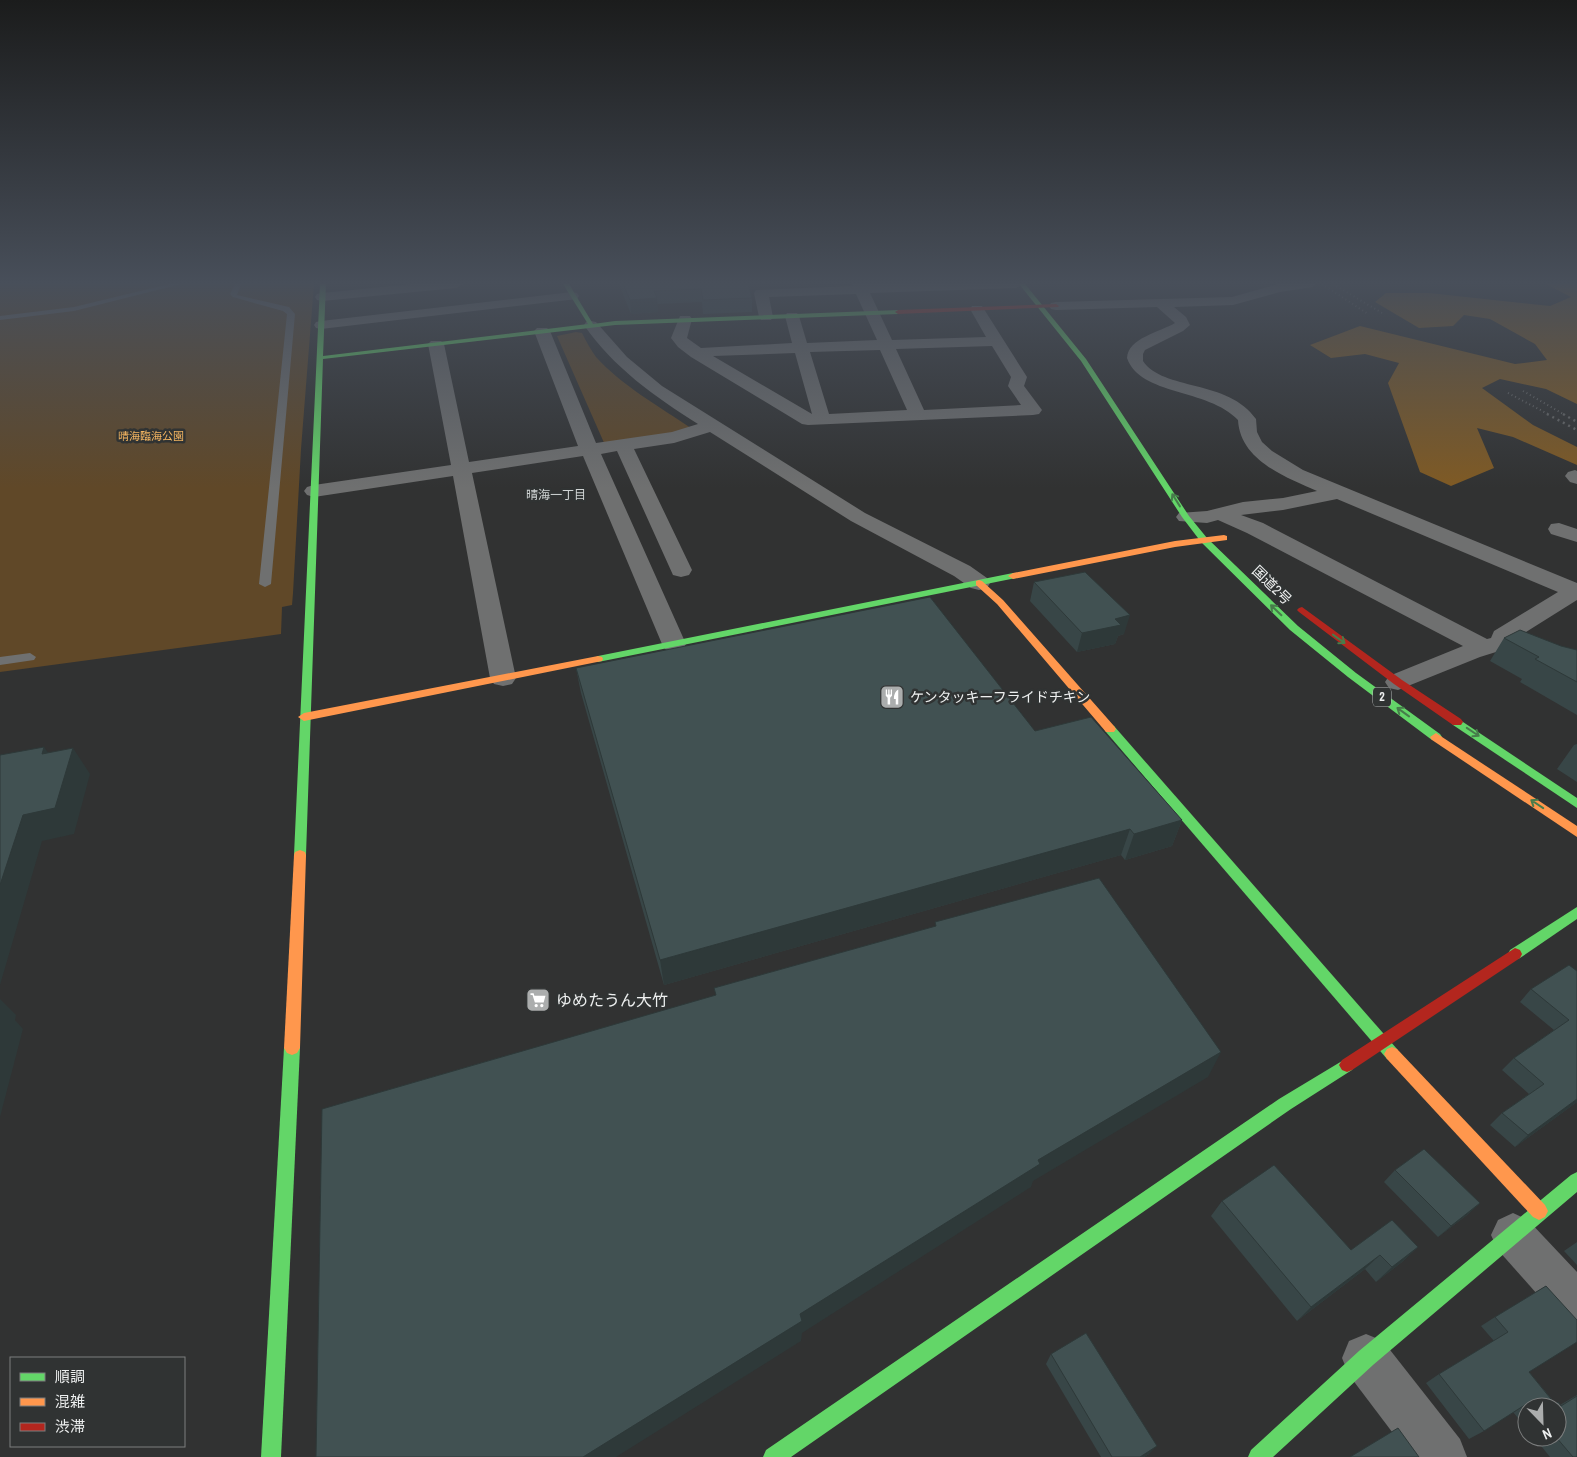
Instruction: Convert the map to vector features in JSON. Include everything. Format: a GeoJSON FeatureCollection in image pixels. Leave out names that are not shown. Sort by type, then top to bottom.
{"type":"FeatureCollection","features":[{"type":"Feature","properties":{"kind":"main road"},"geometry":{"type":"LineString","coordinates":[[271,1457],[291,1064],[319,352]]}},
{"type":"Feature","properties":{"kind":"main road"},"geometry":{"type":"LineString","coordinates":[[319,358],[369,352]]}},
{"type":"Feature","properties":{"kind":"main road","name":"国道2号"},"geometry":{"type":"LineString","coordinates":[[1079,352],[1191,509],[1204,540],[1294,628],[1352,675],[1438,738],[1577,832]]}},
{"type":"Feature","properties":{"kind":"main road"},"geometry":{"type":"LineString","coordinates":[[304,717],[1175,544],[1204,540],[1228,541],[1214,515]]}},
{"type":"Feature","properties":{"kind":"main road"},"geometry":{"type":"LineString","coordinates":[[979,583],[1000,602],[1382,1043],[1526,1223]]}},
{"type":"Feature","properties":{"kind":"main road","name":"国道2号"},"geometry":{"type":"LineString","coordinates":[[1290,600],[1328,631],[1398,682],[1577,804]]}},
{"type":"Feature","properties":{"kind":"main road"},"geometry":{"type":"LineString","coordinates":[[773,1457],[1286,1104],[1382,1043],[1577,912]]}},
{"type":"Feature","properties":{"kind":"main road"},"geometry":{"type":"LineString","coordinates":[[1258,1457],[1366,1358],[1577,1181]]}},
{"type":"Feature","properties":{"kind":"street"},"geometry":{"type":"LineString","coordinates":[[438,352],[503,678]]}},
{"type":"Feature","properties":{"kind":"street"},"geometry":{"type":"LineString","coordinates":[[550,352],[589,449],[674,644]]}},
{"type":"Feature","properties":{"kind":"street"},"geometry":{"type":"LineString","coordinates":[[612,352],[628,368],[656,390],[858,516],[962,571],[979,583]]}},
{"type":"Feature","properties":{"kind":"street"},"geometry":{"type":"LineString","coordinates":[[694,352],[808,420],[822,420],[1033,410],[1016,386],[1019,377],[1003,352]]}},
{"type":"Feature","properties":{"kind":"street"},"geometry":{"type":"LineString","coordinates":[[697,354],[704,352]]}},
{"type":"Feature","properties":{"kind":"street"},"geometry":{"type":"LineString","coordinates":[[802,352],[822,420]]}},
{"type":"Feature","properties":{"kind":"street"},"geometry":{"type":"LineString","coordinates":[[889,352],[918,416]]}},
{"type":"Feature","properties":{"kind":"street"},"geometry":{"type":"LineString","coordinates":[[1135,352],[1134,357],[1140,369],[1160,380],[1206,393],[1225,401],[1241,412],[1247,419],[1245,428],[1248,436],[1275,463],[1289,472],[1576,591]]}},
{"type":"Feature","properties":{"kind":"street"},"geometry":{"type":"LineString","coordinates":[[314,491],[674,437],[713,425]]}},
{"type":"Feature","properties":{"kind":"street"},"geometry":{"type":"LineString","coordinates":[[623,444],[681,570]]}},
{"type":"Feature","properties":{"kind":"street"},"geometry":{"type":"LineString","coordinates":[[1214,515],[1243,508],[1283,504],[1339,493]]}},
{"type":"Feature","properties":{"kind":"street"},"geometry":{"type":"LineString","coordinates":[[1191,509],[1255,528],[1504,646]]}},
{"type":"Feature","properties":{"kind":"street"},"geometry":{"type":"LineString","coordinates":[[1504,646],[1503,636],[1576,591]]}},
{"type":"Feature","properties":{"kind":"street"},"geometry":{"type":"LineString","coordinates":[[1398,682],[1471,652],[1504,646]]}},
{"type":"Feature","properties":{"kind":"street"},"geometry":{"type":"LineString","coordinates":[[1526,1223],[1577,1305]]}},
{"type":"Feature","properties":{"kind":"street"},"geometry":{"type":"LineString","coordinates":[[1366,1358],[1442,1457]]}},
{"type":"Feature","properties":{"kind":"lane"},"geometry":{"type":"LineString","coordinates":[[265,584],[287,352]]}},
{"type":"Feature","properties":{"kind":"lane"},"geometry":{"type":"LineString","coordinates":[[0,661],[30,657]]}},
{"type":"Feature","properties":{"kind":"green space","name":"晴海臨海公園"},"geometry":{"type":"Polygon","coordinates":[[[0,352],[309,352],[292,605],[282,607],[281,634],[0,672],[0,352]]]}},
{"type":"Feature","properties":{"kind":"green space"},"geometry":{"type":"Polygon","coordinates":[[[564,352],[593,352],[617,377],[691,428],[670,434],[605,445],[564,352]]]}},
{"type":"Feature","properties":{"kind":"shaded area"},"geometry":{"type":"Polygon","coordinates":[[[1321,352],[1466,352],[1515,364],[1547,360],[1541,352],[1577,352],[1577,404],[1546,389],[1500,379],[1482,388],[1533,425],[1577,447],[1577,465],[1513,437],[1477,428],[1494,468],[1451,486],[1420,472],[1388,383],[1399,363],[1365,354],[1331,358],[1321,352]]]}},
{"type":"Feature","properties":{"kind":"building"},"geometry":{"type":"Polygon","coordinates":[[[1085,572],[1130,615],[1115,619],[1121,625],[1082,633],[1034,582],[1085,572]]]}},
{"type":"Feature","properties":{"kind":"building"},"geometry":{"type":"Polygon","coordinates":[[[930,597],[1035,731],[1091,717],[1182,820],[1134,834],[1130,829],[660,960],[576,668],[930,597]]]}},
{"type":"Feature","properties":{"kind":"building"},"geometry":{"type":"Polygon","coordinates":[[[1520,630],[1561,646],[1577,650],[1577,682],[1535,659],[1539,657],[1504,638],[1520,630]]]}},
{"type":"Feature","properties":{"kind":"building"},"geometry":{"type":"Polygon","coordinates":[[[44,747],[42,754],[73,748],[55,808],[23,815],[0,885],[0,755],[44,747]]]}},
{"type":"Feature","properties":{"kind":"building"},"geometry":{"type":"Polygon","coordinates":[[[1099,878],[1221,1052],[1038,1160],[1040,1164],[800,1314],[802,1321],[583,1457],[316,1457],[322,1109],[716,995],[714,988],[936,926],[935,922],[1099,878]]]}},
{"type":"Feature","properties":{"kind":"building"},"geometry":{"type":"Polygon","coordinates":[[[1569,965],[1577,971],[1577,1099],[1528,1135],[1502,1113],[1544,1084],[1514,1058],[1569,1020],[1531,989],[1569,965]]]}},
{"type":"Feature","properties":{"kind":"building"},"geometry":{"type":"Polygon","coordinates":[[[1424,1149],[1480,1203],[1451,1226],[1395,1170],[1424,1149]]]}},
{"type":"Feature","properties":{"kind":"building"},"geometry":{"type":"Polygon","coordinates":[[[1274,1165],[1351,1250],[1392,1220],[1418,1247],[1392,1267],[1380,1255],[1311,1307],[1222,1201],[1274,1165]]]}},
{"type":"Feature","properties":{"kind":"building"},"geometry":{"type":"Polygon","coordinates":[[[1546,1286],[1577,1320],[1577,1342],[1529,1372],[1549,1397],[1517,1397],[1517,1410],[1484,1431],[1439,1374],[1508,1332],[1495,1317],[1546,1286]]]}},
{"type":"Feature","properties":{"kind":"building"},"geometry":{"type":"Polygon","coordinates":[[[1086,1333],[1157,1446],[1140,1457],[1112,1457],[1051,1354],[1086,1333]]]}},
{"type":"Feature","properties":{"kind":"building"},"geometry":{"type":"Polygon","coordinates":[[[1577,1396],[1577,1457],[1573,1457],[1564,1447],[1567,1447],[1567,1402],[1577,1396]]]}},
{"type":"Feature","properties":{"kind":"building"},"geometry":{"type":"Polygon","coordinates":[[[1398,1428],[1419,1457],[1350,1457],[1398,1428]]]}},
{"type":"Feature","properties":{"kind":"railway"},"geometry":{"type":"LineString","coordinates":[[1523,391],[1565,415]]}},
{"type":"Feature","properties":{"kind":"railway"},"geometry":{"type":"LineString","coordinates":[[1508,393],[1550,415]]}},
{"type":"Feature","properties":{"kind":"railway"},"geometry":{"type":"LineString","coordinates":[[1547,414],[1577,430]]}},
{"type":"Feature","properties":{"kind":"railway"},"geometry":{"type":"LineString","coordinates":[[1563,414],[1577,422]]}},
{"type":"Feature","properties":{"kind":"traffic: fast"},"geometry":{"type":"LineString","coordinates":[[300,855],[320,352]]}},
{"type":"Feature","properties":{"kind":"traffic: fast"},"geometry":{"type":"LineString","coordinates":[[319,358],[370,352]]}},
{"type":"Feature","properties":{"kind":"traffic: fast"},"geometry":{"type":"LineString","coordinates":[[1077,352],[1186,517],[1204,540],[1294,628],[1352,675],[1436,737]]}},
{"type":"Feature","properties":{"kind":"traffic: fast"},"geometry":{"type":"LineString","coordinates":[[598,659],[1013,576]]}},
{"type":"Feature","properties":{"kind":"traffic: fast"},"geometry":{"type":"LineString","coordinates":[[1457,722],[1577,804]]}},
{"type":"Feature","properties":{"kind":"traffic: fast"},"geometry":{"type":"LineString","coordinates":[[1110,729],[1392,1054]]}},
{"type":"Feature","properties":{"kind":"traffic: fast"},"geometry":{"type":"LineString","coordinates":[[1515,954],[1577,912]]}},
{"type":"Feature","properties":{"kind":"traffic: fast"},"geometry":{"type":"LineString","coordinates":[[271,1457],[292,1048]]}},
{"type":"Feature","properties":{"kind":"traffic: fast"},"geometry":{"type":"LineString","coordinates":[[773,1457],[1285,1104],[1347,1065]]}},
{"type":"Feature","properties":{"kind":"traffic: fast"},"geometry":{"type":"LineString","coordinates":[[1258,1457],[1366,1358],[1577,1181]]}},
{"type":"Feature","properties":{"kind":"traffic: slow"},"geometry":{"type":"LineString","coordinates":[[1013,576],[1175,544],[1224,538]]}},
{"type":"Feature","properties":{"kind":"traffic: slow"},"geometry":{"type":"LineString","coordinates":[[979,583],[1000,602],[1110,729]]}},
{"type":"Feature","properties":{"kind":"traffic: slow"},"geometry":{"type":"LineString","coordinates":[[304,717],[598,659]]}},
{"type":"Feature","properties":{"kind":"traffic: slow"},"geometry":{"type":"LineString","coordinates":[[1436,737],[1577,832]]}},
{"type":"Feature","properties":{"kind":"traffic: slow"},"geometry":{"type":"LineString","coordinates":[[292,1048],[300,855]]}},
{"type":"Feature","properties":{"kind":"traffic: slow"},"geometry":{"type":"LineString","coordinates":[[1392,1054],[1539,1211]]}},
{"type":"Feature","properties":{"kind":"traffic: jam"},"geometry":{"type":"LineString","coordinates":[[1302,610],[1398,682],[1457,722]]}},
{"type":"Feature","properties":{"kind":"traffic: jam"},"geometry":{"type":"LineString","coordinates":[[1347,1065],[1515,954]]}},
{"type":"Feature","properties":{"kind":"place","name":"ケンタッキーフライドチキン"},"geometry":{"type":"Point","coordinates":[892,697]}},
{"type":"Feature","properties":{"kind":"place","name":"ゆめたうん大竹"},"geometry":{"type":"Point","coordinates":[538,1000]}},
{"type":"Feature","properties":{"kind":"district","name":"晴海一丁目"},"geometry":{"type":"Point","coordinates":[556,495]}}]}
